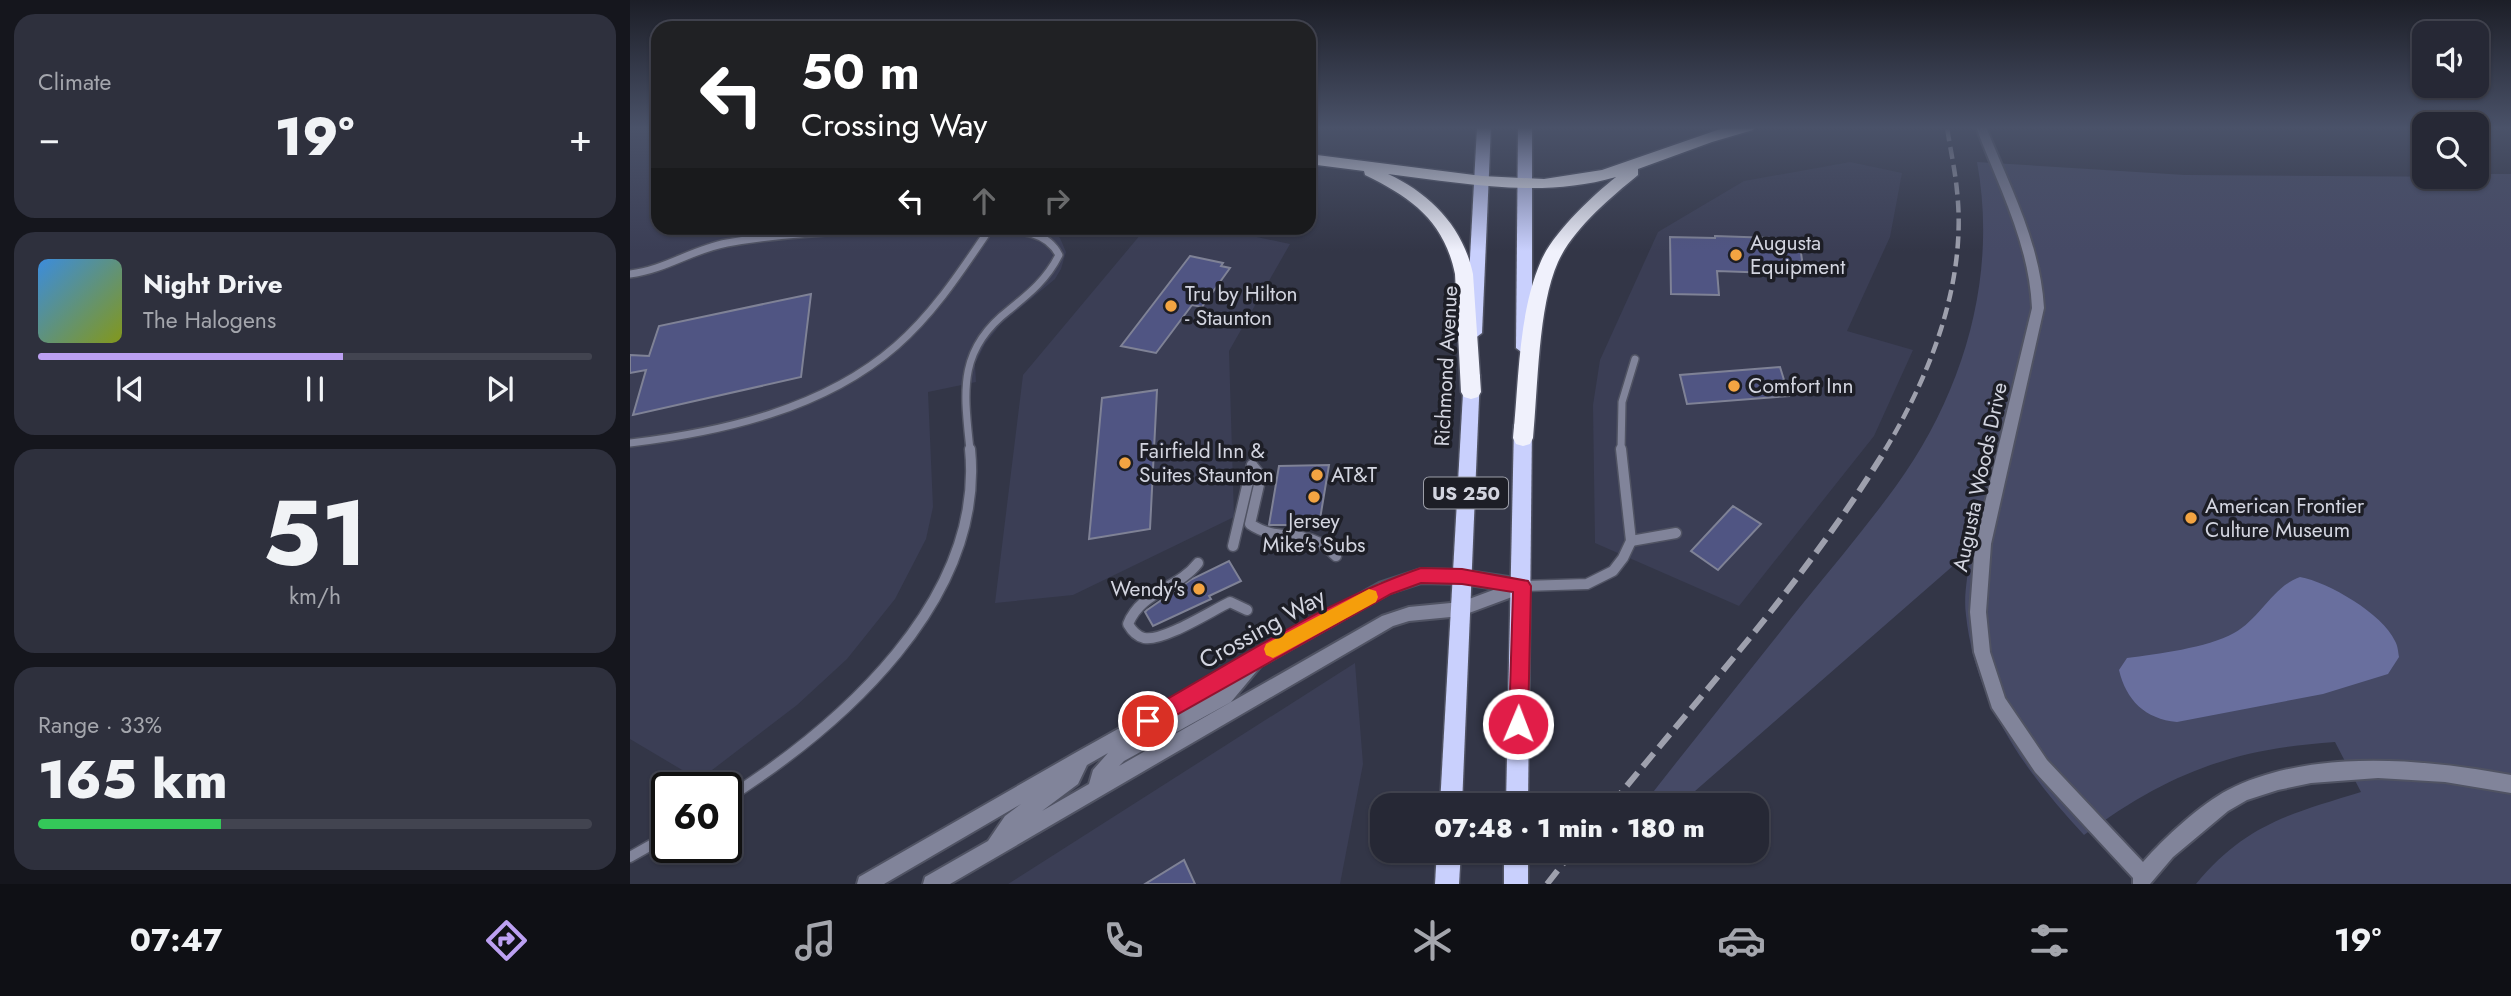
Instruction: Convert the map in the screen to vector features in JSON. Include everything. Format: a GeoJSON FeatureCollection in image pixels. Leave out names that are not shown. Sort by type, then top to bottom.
{"type":"FeatureCollection","features":[{"type":"Feature","properties":{"kind":"highway"},"geometry":{"type":"LineString","coordinates":[[1356,168],[1386,179],[1433,211],[1453,238],[1465,275],[1464,300],[1471,392]]}},
{"type":"Feature","properties":{"kind":"highway"},"geometry":{"type":"LineString","coordinates":[[1379,168],[1525,185],[1587,179],[1626,168]]}},
{"type":"Feature","properties":{"kind":"highway"},"geometry":{"type":"LineString","coordinates":[[1523,438],[1537,300],[1550,260],[1592,204],[1638,168]]}},
{"type":"Feature","properties":{"kind":"main road","name":"US 250"},"geometry":{"type":"LineString","coordinates":[[1482,168],[1482,181]]}},
{"type":"Feature","properties":{"kind":"main road","name":"US 250"},"geometry":{"type":"LineString","coordinates":[[1517,793],[1522,586],[1525,168]]}},
{"type":"Feature","properties":{"kind":"main road","name":"Richmond Avenue"},"geometry":{"type":"LineString","coordinates":[[1452,793],[1482,181]]}},
{"type":"Feature","properties":{"kind":"main road"},"geometry":{"type":"LineString","coordinates":[[1447,884],[1448,863]]}},
{"type":"Feature","properties":{"kind":"main road"},"geometry":{"type":"LineString","coordinates":[[1516,884],[1517,863]]}},
{"type":"Feature","properties":{"kind":"street","name":"Augusta Woods Drive"},"geometry":{"type":"LineString","coordinates":[[1998,168],[2028,239],[2038,292],[2038,307],[1983,544],[1978,612],[1982,652],[1998,702],[2041,766],[2142,880]]}},
{"type":"Feature","properties":{"kind":"street","name":"Crossing Way"},"geometry":{"type":"LineString","coordinates":[[866,884],[1259,657],[1385,588],[1421,576],[1462,577],[1522,586]]}},
{"type":"Feature","properties":{"kind":"street"},"geometry":{"type":"LineString","coordinates":[[932,884],[1388,621],[1409,614],[1461,609],[1522,586]]}},
{"type":"Feature","properties":{"kind":"street"},"geometry":{"type":"LineString","coordinates":[[1097,790],[1099,776],[1118,755],[1225,696],[1259,657]]}},
{"type":"Feature","properties":{"kind":"street"},"geometry":{"type":"LineString","coordinates":[[994,848],[1012,822],[1072,778],[1081,759]]}},
{"type":"Feature","properties":{"kind":"street"},"geometry":{"type":"LineString","coordinates":[[2142,880],[2173,845],[2221,806],[2244,792],[2280,782],[2350,769],[2431,772],[2511,784]]}},
{"type":"Feature","properties":{"kind":"lane"},"geometry":{"type":"LineString","coordinates":[[630,274],[655,272],[696,250],[732,242],[806,235]]}},
{"type":"Feature","properties":{"kind":"lane"},"geometry":{"type":"LineString","coordinates":[[630,443],[675,436],[754,417],[817,394],[860,372],[896,346],[928,313],[985,235]]}},
{"type":"Feature","properties":{"kind":"lane"},"geometry":{"type":"LineString","coordinates":[[742,788],[802,748],[850,704],[916,625],[952,562],[968,518],[971,488],[965,385],[973,348],[995,322],[1051,274],[1059,255],[1056,245],[1047,238],[1034,235]]}},
{"type":"Feature","properties":{"kind":"lane"},"geometry":{"type":"LineString","coordinates":[[1522,586],[1581,586],[1599,581],[1621,564],[1631,541],[1621,414],[1624,387],[1635,359]]}},
{"type":"Feature","properties":{"kind":"lane"},"geometry":{"type":"LineString","coordinates":[[1233,546],[1252,465],[1261,476],[1250,524],[1260,533],[1298,533],[1321,541],[1336,556]]}},
{"type":"Feature","properties":{"kind":"lane"},"geometry":{"type":"LineString","coordinates":[[1631,541],[1676,533]]}},
{"type":"Feature","properties":{"kind":"lane"},"geometry":{"type":"LineString","coordinates":[[1198,563],[1192,574],[1142,600],[1132,609],[1128,624],[1133,633],[1144,639],[1157,638],[1230,602],[1247,610]]}},
{"type":"Feature","properties":{"kind":"lane"},"geometry":{"type":"LineString","coordinates":[[630,858],[651,846]]}},
{"type":"Feature","properties":{"kind":"shaded area"},"geometry":{"type":"Polygon","coordinates":[[[630,168],[651,168],[651,235],[1056,235],[1066,252],[1061,269],[1055,279],[1001,324],[985,344],[975,364],[976,382],[928,392],[933,507],[926,539],[895,599],[847,659],[797,705],[709,772],[686,772],[630,739],[630,168]]]}},
{"type":"Feature","properties":{"kind":"shaded area"},"geometry":{"type":"Polygon","coordinates":[[[1815,168],[1880,168],[1902,173],[1890,237],[1847,331],[1913,350],[1874,436],[1739,606],[1595,543],[1593,405],[1600,360],[1658,232],[1744,181],[1815,168]]]}},
{"type":"Feature","properties":{"kind":"shaded area","name":"American Frontier Culture Museum"},"geometry":{"type":"Polygon","coordinates":[[[1978,168],[2077,168],[2185,175],[2412,177],[2412,189],[2489,189],[2489,174],[2511,174],[2511,884],[2196,884],[2233,847],[2251,834],[2291,815],[2361,792],[2335,742],[2264,751],[2202,768],[2144,796],[2084,835],[2042,787],[2024,761],[1992,706],[1980,677],[1971,647],[1965,607],[1970,551],[1693,793],[1653,793],[1885,501],[1920,450],[1957,372],[1970,332],[1979,290],[1983,248],[1978,168]]]}},
{"type":"Feature","properties":{"kind":"shaded area"},"geometry":{"type":"Polygon","coordinates":[[[1140,235],[1248,235],[1290,244],[1229,351],[1234,517],[1073,595],[995,603],[1023,375],[1140,235]]]}},
{"type":"Feature","properties":{"kind":"shaded area"},"geometry":{"type":"Polygon","coordinates":[[[2300,577],[2339,592],[2367,610],[2389,631],[2396,643],[2399,657],[2388,674],[2323,694],[2177,722],[2155,717],[2132,699],[2119,670],[2127,658],[2182,650],[2234,633],[2290,581],[2300,577]]]}},
{"type":"Feature","properties":{"kind":"shaded area"},"geometry":{"type":"Polygon","coordinates":[[[1355,663],[1363,764],[1340,884],[1008,884],[1355,663]]]}},
{"type":"Feature","properties":{"kind":"building","name":"Augusta Equipment"},"geometry":{"type":"Polygon","coordinates":[[[1670,237],[1799,239],[1804,274],[1717,271],[1719,295],[1671,294],[1670,237]]]}},
{"type":"Feature","properties":{"kind":"building","name":"Tru by Hilton - Staunton"},"geometry":{"type":"Polygon","coordinates":[[[1190,256],[1223,263],[1221,266],[1230,268],[1202,307],[1192,305],[1156,353],[1121,346],[1190,256]]]}},
{"type":"Feature","properties":{"kind":"building"},"geometry":{"type":"Polygon","coordinates":[[[811,294],[801,377],[633,415],[646,370],[630,373],[630,355],[649,356],[659,326],[811,294]]]}},
{"type":"Feature","properties":{"kind":"building","name":"Comfort Inn"},"geometry":{"type":"Polygon","coordinates":[[[1780,367],[1789,396],[1687,404],[1680,375],[1780,367]]]}},
{"type":"Feature","properties":{"kind":"building","name":"Fairfield Inn & Suites Staunton"},"geometry":{"type":"Polygon","coordinates":[[[1157,390],[1150,529],[1089,539],[1102,398],[1157,390]]]}},
{"type":"Feature","properties":{"kind":"building"},"geometry":{"type":"Polygon","coordinates":[[[1329,465],[1319,525],[1269,525],[1279,466],[1329,465]]]}},
{"type":"Feature","properties":{"kind":"building"},"geometry":{"type":"Polygon","coordinates":[[[1733,506],[1761,524],[1718,570],[1691,551],[1733,506]]]}},
{"type":"Feature","properties":{"kind":"building","name":"Wendy's"},"geometry":{"type":"Polygon","coordinates":[[[1229,561],[1241,581],[1209,596],[1211,599],[1153,626],[1145,612],[1147,610],[1192,579],[1229,561]]]}},
{"type":"Feature","properties":{"kind":"building"},"geometry":{"type":"Polygon","coordinates":[[[1184,860],[1195,884],[1145,884],[1184,860]]]}},
{"type":"Feature","properties":{"kind":"railway"},"geometry":{"type":"LineString","coordinates":[[1885,450],[1902,421],[1931,358],[1951,292],[1959,225],[1954,168]]}},
{"type":"Feature","properties":{"kind":"railway"},"geometry":{"type":"LineString","coordinates":[[1621,793],[1790,587],[1856,496],[1886,449]]}},
{"type":"Feature","properties":{"kind":"railway"},"geometry":{"type":"LineString","coordinates":[[1547,884],[1564,863]]}},
{"type":"Feature","properties":{"kind":"slow traffic"},"geometry":{"type":"LineString","coordinates":[[1273,649],[1369,597]]}},
{"type":"Feature","properties":{"kind":"place","name":"Augusta Equipment"},"geometry":{"type":"Point","coordinates":[1736,255]}},
{"type":"Feature","properties":{"kind":"place","name":"Tru by Hilton - Staunton"},"geometry":{"type":"Point","coordinates":[1171,306]}},
{"type":"Feature","properties":{"kind":"place","name":"Comfort Inn"},"geometry":{"type":"Point","coordinates":[1734,386]}},
{"type":"Feature","properties":{"kind":"place","name":"Fairfield Inn & Suites Staunton"},"geometry":{"type":"Point","coordinates":[1125,463]}},
{"type":"Feature","properties":{"kind":"place","name":"AT&T"},"geometry":{"type":"Point","coordinates":[1317,475]}},
{"type":"Feature","properties":{"kind":"place","name":"Jersey Mike's Subs"},"geometry":{"type":"Point","coordinates":[1314,497]}},
{"type":"Feature","properties":{"kind":"place","name":"American Frontier Culture Museum"},"geometry":{"type":"Point","coordinates":[2191,518]}},
{"type":"Feature","properties":{"kind":"place","name":"Wendy's"},"geometry":{"type":"Point","coordinates":[1199,589]}},
{"type":"Feature","properties":{"kind":"route"},"geometry":{"type":"LineString","coordinates":[[1148,721],[1385,588],[1421,576],[1462,577],[1522,586],[1518,724]]}}]}
